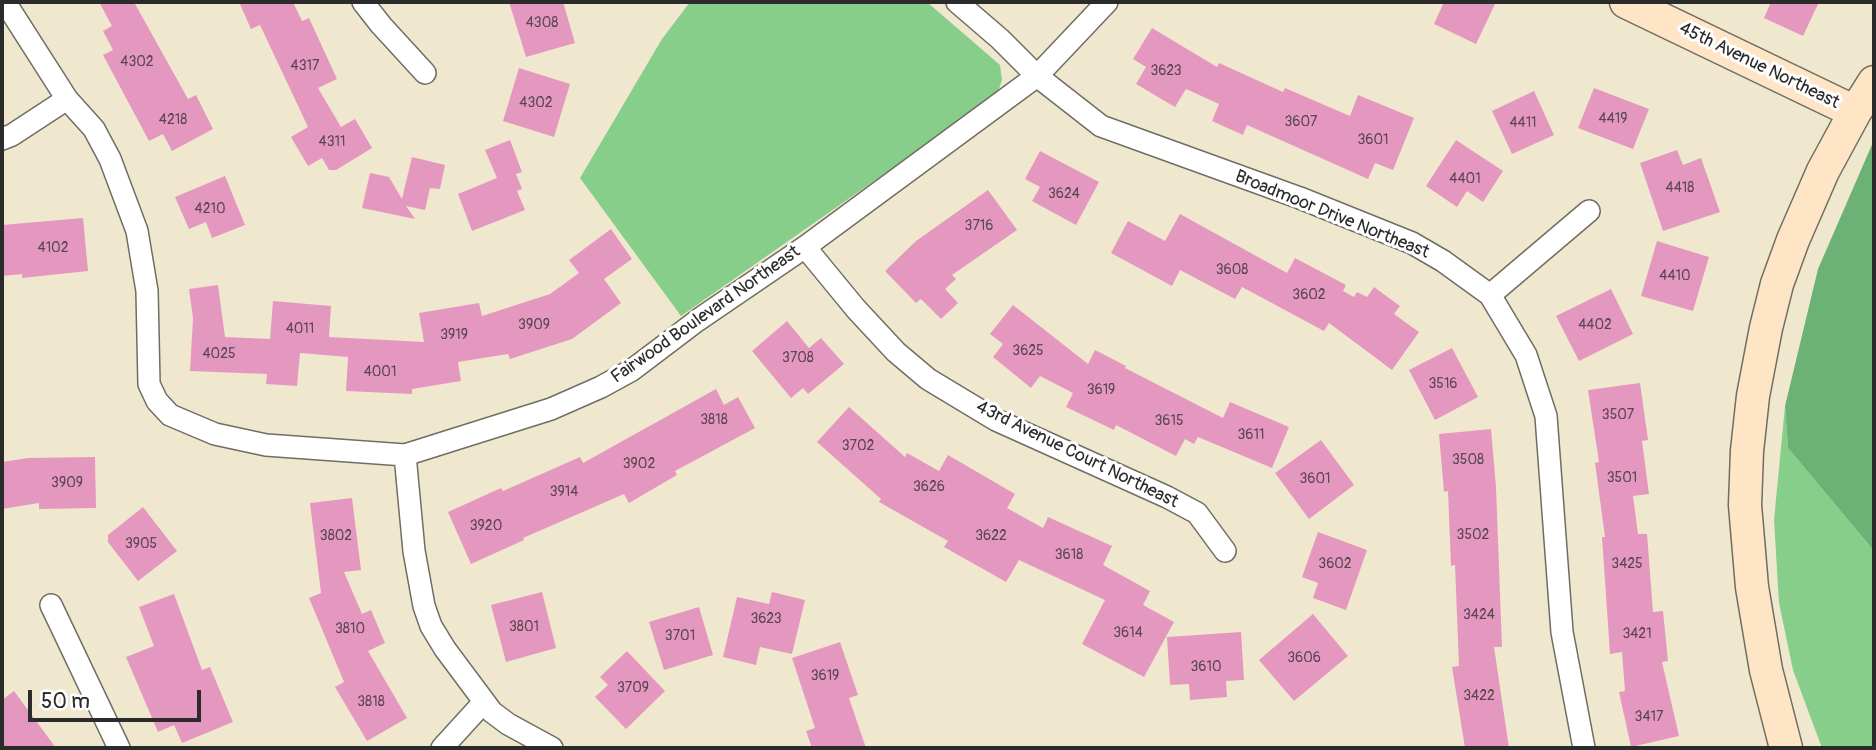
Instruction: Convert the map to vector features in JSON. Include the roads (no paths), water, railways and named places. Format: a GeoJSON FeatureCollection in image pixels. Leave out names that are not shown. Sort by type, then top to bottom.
{"type":"FeatureCollection","features":[{"type":"Feature","properties":{"kind":"street"},"geometry":{"type":"LineString","coordinates":[[2,139],[67,99],[5,2]]}},
{"type":"Feature","properties":{"kind":"street"},"geometry":{"type":"LineString","coordinates":[[363,2],[381,26],[425,73]]}},
{"type":"Feature","properties":{"kind":"street","name":"Broadmoor Drive Northeast"},"geometry":{"type":"LineString","coordinates":[[957,2],[1037,76],[1101,126],[1300,198],[1412,243],[1443,261],[1490,295],[1526,355],[1546,416],[1562,632],[1584,748]]}},
{"type":"Feature","properties":{"kind":"street","name":"Fairwood Boulevard Northeast"},"geometry":{"type":"LineString","coordinates":[[67,99],[94,129],[110,159],[137,231],[147,291],[149,384],[157,401],[170,415],[215,434],[266,445],[405,455],[551,409],[632,370],[1037,76],[1107,2]]}},
{"type":"Feature","properties":{"kind":"street","name":"45th Avenue Northeast"},"geometry":{"type":"LineString","coordinates":[[1626,2],[1855,112]]}},
{"type":"Feature","properties":{"kind":"street"},"geometry":{"type":"LineString","coordinates":[[1787,748],[1766,670],[1752,587],[1745,505],[1746,451],[1763,342],[1777,284],[1823,171],[1874,82]]}},
{"type":"Feature","properties":{"kind":"street"},"geometry":{"type":"LineString","coordinates":[[1490,295],[1589,211]]}},
{"type":"Feature","properties":{"kind":"street","name":"43rd Avenue Court Northeast"},"geometry":{"type":"LineString","coordinates":[[805,247],[880,335],[928,379],[996,420],[1167,497],[1196,513],[1225,551]]}},
{"type":"Feature","properties":{"kind":"street"},"geometry":{"type":"LineString","coordinates":[[405,455],[414,551],[424,606],[431,625],[483,703],[509,724],[552,748]]}},
{"type":"Feature","properties":{"kind":"street"},"geometry":{"type":"LineString","coordinates":[[51,605],[120,748]]}},
{"type":"Feature","properties":{"kind":"street"},"geometry":{"type":"LineString","coordinates":[[442,748],[483,703]]}}]}
